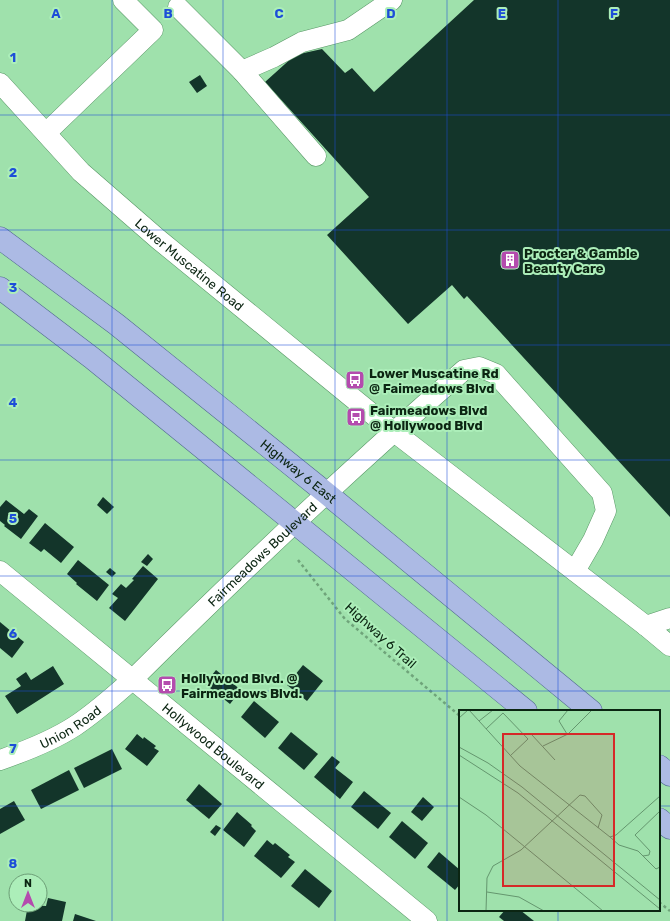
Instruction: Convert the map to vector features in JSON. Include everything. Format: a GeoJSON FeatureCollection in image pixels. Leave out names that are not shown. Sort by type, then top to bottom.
{"type":"FeatureCollection","features":[{"type":"Feature","properties":{"kind":"main road","name":"Highway 6 East"},"geometry":{"type":"LineString","coordinates":[[0,238],[116,324],[326,493],[590,710]]}},
{"type":"Feature","properties":{"kind":"main road"},"geometry":{"type":"LineString","coordinates":[[0,288],[92,358],[525,710]]}},
{"type":"Feature","properties":{"kind":"main road"},"geometry":{"type":"LineString","coordinates":[[660,767],[670,775]]}},
{"type":"Feature","properties":{"kind":"main road"},"geometry":{"type":"LineString","coordinates":[[660,820],[670,828]]}},
{"type":"Feature","properties":{"kind":"street"},"geometry":{"type":"LineString","coordinates":[[46,133],[153,30],[123,0]]}},
{"type":"Feature","properties":{"kind":"street"},"geometry":{"type":"LineString","coordinates":[[242,71],[274,57],[302,42],[348,30],[389,1]]}},
{"type":"Feature","properties":{"kind":"street"},"geometry":{"type":"LineString","coordinates":[[178,7],[242,71],[316,156]]}},
{"type":"Feature","properties":{"kind":"street","name":"Lower Muscatine Road"},"geometry":{"type":"LineString","coordinates":[[0,83],[81,172],[130,216],[393,431],[670,646]]}},
{"type":"Feature","properties":{"kind":"street","name":"Fairmeadows Boulevard"},"geometry":{"type":"LineString","coordinates":[[132,679],[326,493],[393,431],[464,370],[479,367],[496,374],[602,493],[606,511],[575,571]]}},
{"type":"Feature","properties":{"kind":"street","name":"Hollywood Boulevard"},"geometry":{"type":"LineString","coordinates":[[0,571],[427,921]]}},
{"type":"Feature","properties":{"kind":"street"},"geometry":{"type":"LineString","coordinates":[[646,626],[670,618]]}},
{"type":"Feature","properties":{"kind":"street","name":"Union Road"},"geometry":{"type":"LineString","coordinates":[[0,760],[53,739],[75,726],[107,702],[132,679]]}},
{"type":"Feature","properties":{"kind":"path","name":"Highway 6 Trail"},"geometry":{"type":"LineString","coordinates":[[298,560],[344,620],[459,715]]}},
{"type":"Feature","properties":{"kind":"path"},"geometry":{"type":"LineString","coordinates":[[660,903],[670,911]]}},
{"type":"Feature","properties":{"kind":"building","name":"Procter & Gamble Beauty Care"},"geometry":{"type":"Polygon","coordinates":[[[474,0],[670,0],[670,517],[467,296],[464,299],[452,285],[408,324],[327,235],[369,197],[265,82],[295,55],[322,49],[345,73],[352,68],[374,92],[474,0]]]}},
{"type":"Feature","properties":{"kind":"building"},"geometry":{"type":"Polygon","coordinates":[[[200,75],[207,86],[197,93],[189,82],[200,75]]]}},
{"type":"Feature","properties":{"kind":"building"},"geometry":{"type":"Polygon","coordinates":[[[103,497],[114,507],[107,514],[97,505],[103,497]]]}},
{"type":"Feature","properties":{"kind":"building"},"geometry":{"type":"Polygon","coordinates":[[[6,500],[24,514],[29,509],[38,516],[21,539],[0,521],[0,507],[6,500]]]}},
{"type":"Feature","properties":{"kind":"building"},"geometry":{"type":"Polygon","coordinates":[[[45,523],[74,547],[61,563],[44,549],[41,552],[29,543],[45,523]]]}},
{"type":"Feature","properties":{"kind":"building"},"geometry":{"type":"Polygon","coordinates":[[[148,554],[153,559],[147,566],[141,562],[148,554]]]}},
{"type":"Feature","properties":{"kind":"building"},"geometry":{"type":"Polygon","coordinates":[[[78,560],[109,585],[97,601],[76,584],[77,583],[67,574],[78,560]]]}},
{"type":"Feature","properties":{"kind":"building"},"geometry":{"type":"Polygon","coordinates":[[[143,566],[158,579],[125,621],[109,608],[118,598],[112,594],[121,584],[126,588],[134,580],[132,579],[143,566]]]}},
{"type":"Feature","properties":{"kind":"building"},"geometry":{"type":"Polygon","coordinates":[[[110,568],[116,573],[112,577],[106,572],[110,568]]]}},
{"type":"Feature","properties":{"kind":"building"},"geometry":{"type":"Polygon","coordinates":[[[0,622],[24,642],[12,658],[0,648],[0,622]]]}},
{"type":"Feature","properties":{"kind":"building"},"geometry":{"type":"Polygon","coordinates":[[[303,665],[323,681],[307,701],[287,685],[303,665]]]}},
{"type":"Feature","properties":{"kind":"building"},"geometry":{"type":"Polygon","coordinates":[[[53,666],[64,684],[17,714],[5,696],[21,686],[16,679],[26,672],[31,680],[53,666]]]}},
{"type":"Feature","properties":{"kind":"building"},"geometry":{"type":"Polygon","coordinates":[[[216,670],[241,690],[230,704],[205,684],[216,670]]]}},
{"type":"Feature","properties":{"kind":"building"},"geometry":{"type":"Polygon","coordinates":[[[254,701],[279,722],[265,738],[241,717],[254,701]]]}},
{"type":"Feature","properties":{"kind":"building"},"geometry":{"type":"Polygon","coordinates":[[[291,732],[318,754],[304,770],[278,748],[291,732]]]}},
{"type":"Feature","properties":{"kind":"building"},"geometry":{"type":"Polygon","coordinates":[[[137,734],[143,739],[144,737],[156,746],[154,748],[159,751],[147,766],[125,749],[137,734]]]}},
{"type":"Feature","properties":{"kind":"building"},"geometry":{"type":"Polygon","coordinates":[[[112,749],[122,769],[84,788],[74,768],[112,749]]]}},
{"type":"Feature","properties":{"kind":"building"},"geometry":{"type":"Polygon","coordinates":[[[332,756],[340,762],[335,768],[353,782],[340,799],[314,777],[332,756]]]}},
{"type":"Feature","properties":{"kind":"building"},"geometry":{"type":"Polygon","coordinates":[[[69,770],[79,790],[41,809],[31,790],[69,770]]]}},
{"type":"Feature","properties":{"kind":"building"},"geometry":{"type":"Polygon","coordinates":[[[199,784],[222,804],[209,819],[186,800],[199,784]]]}},
{"type":"Feature","properties":{"kind":"building"},"geometry":{"type":"Polygon","coordinates":[[[364,791],[391,813],[378,829],[351,807],[364,791]]]}},
{"type":"Feature","properties":{"kind":"building"},"geometry":{"type":"Polygon","coordinates":[[[423,797],[434,807],[422,821],[411,812],[423,797]]]}},
{"type":"Feature","properties":{"kind":"building"},"geometry":{"type":"Polygon","coordinates":[[[14,801],[25,820],[0,834],[0,809],[14,801]]]}},
{"type":"Feature","properties":{"kind":"building"},"geometry":{"type":"Polygon","coordinates":[[[237,812],[252,825],[251,826],[256,831],[244,847],[223,830],[237,812]]]}},
{"type":"Feature","properties":{"kind":"building"},"geometry":{"type":"Polygon","coordinates":[[[402,821],[428,843],[415,859],[389,837],[402,821]]]}},
{"type":"Feature","properties":{"kind":"building"},"geometry":{"type":"Polygon","coordinates":[[[216,825],[221,828],[215,836],[210,832],[216,825]]]}},
{"type":"Feature","properties":{"kind":"building"},"geometry":{"type":"Polygon","coordinates":[[[267,840],[273,845],[275,843],[290,855],[288,857],[295,862],[281,878],[254,856],[267,840]]]}},
{"type":"Feature","properties":{"kind":"building"},"geometry":{"type":"Polygon","coordinates":[[[439,852],[459,869],[459,885],[455,890],[427,867],[439,852]]]}},
{"type":"Feature","properties":{"kind":"building"},"geometry":{"type":"Polygon","coordinates":[[[305,869],[332,891],[319,908],[291,886],[305,869]]]}},
{"type":"Feature","properties":{"kind":"building"},"geometry":{"type":"Polygon","coordinates":[[[48,898],[66,902],[62,921],[25,921],[26,913],[48,913],[48,898]]]}},
{"type":"Feature","properties":{"kind":"building"},"geometry":{"type":"Polygon","coordinates":[[[504,911],[521,911],[534,921],[504,921],[499,917],[504,911]]]}},
{"type":"Feature","properties":{"kind":"building"},"geometry":{"type":"Polygon","coordinates":[[[75,914],[96,921],[73,921],[75,914]]]}},
{"type":"Feature","properties":{"kind":"place","name":"Procter & Gamble Beauty Care"},"geometry":{"type":"Point","coordinates":[510,260]}},
{"type":"Feature","properties":{"kind":"place","name":"Lower Muscatine Rd @ Faimeadows Blvd"},"geometry":{"type":"Point","coordinates":[355,380]}},
{"type":"Feature","properties":{"kind":"place","name":"Fairmeadows Blvd @ Hollywood Blvd"},"geometry":{"type":"Point","coordinates":[356,417]}},
{"type":"Feature","properties":{"kind":"place","name":"Hollywood Blvd. @ Fairmeadows Blvd."},"geometry":{"type":"Point","coordinates":[167,685]}}]}
